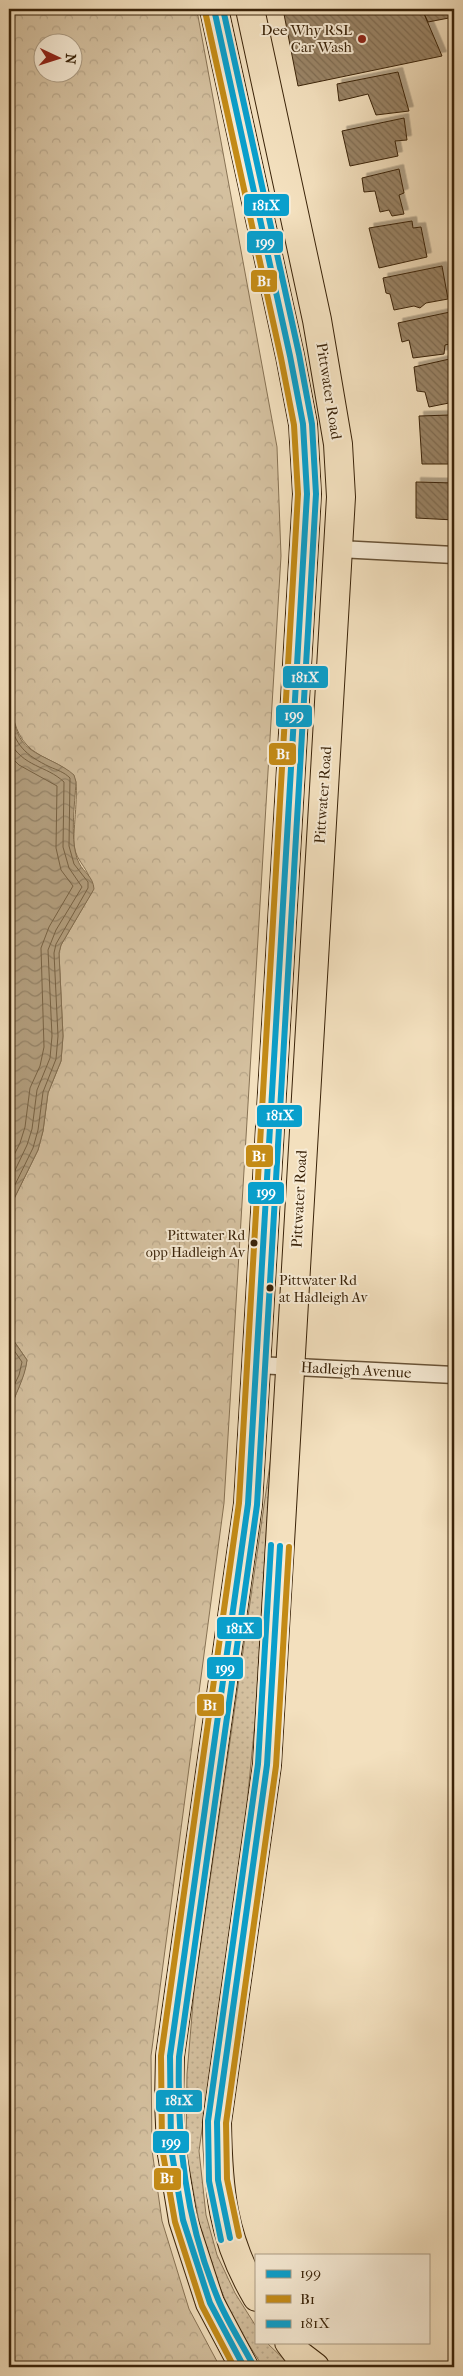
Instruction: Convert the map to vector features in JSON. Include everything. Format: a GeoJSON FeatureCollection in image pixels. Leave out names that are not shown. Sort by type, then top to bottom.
{"type":"FeatureCollection","features":[{"type":"Feature","properties":{"kind":"highway","name":"Pittwater Road"},"geometry":{"type":"LineString","coordinates":[[214,9],[290,356],[303,424],[307,494],[258,1366],[248,1504],[170,2056],[171,2148],[183,2220],[210,2303],[244,2367]]}},
{"type":"Feature","properties":{"kind":"highway","name":"Pittwater Road"},"geometry":{"type":"LineString","coordinates":[[250,9],[317,320],[332,399],[339,453],[341,497],[267,1765],[217,2122],[218,2180],[228,2231],[243,2273],[255,2294]]}},
{"type":"Feature","properties":{"kind":"highway"},"geometry":{"type":"LineString","coordinates":[[290,2344],[298,2354],[315,2367]]}},
{"type":"Feature","properties":{"kind":"street"},"geometry":{"type":"LineString","coordinates":[[339,549],[454,556]]}},
{"type":"Feature","properties":{"kind":"street","name":"Hadleigh Avenue"},"geometry":{"type":"LineString","coordinates":[[258,1366],[454,1375]]}},
{"type":"Feature","properties":{"kind":"green space"},"geometry":{"type":"Polygon","coordinates":[[[9,9],[194,9],[198,16],[277,447],[281,556],[224,1503],[151,2056],[152,2150],[162,2221],[189,2309],[220,2367],[9,2367],[9,1414],[24,1374],[27,1360],[9,1334],[9,1209],[38,1150],[43,1131],[48,1093],[61,1061],[63,1036],[59,953],[61,945],[92,892],[89,876],[77,856],[75,848],[75,779],[63,767],[38,754],[27,745],[19,734],[14,722],[12,709],[10,667],[9,9]]]}},
{"type":"Feature","properties":{"kind":"green space"},"geometry":{"type":"Polygon","coordinates":[[[271,1457],[255,1722],[246,1814],[199,2151],[206,2215],[217,2255],[235,2293],[255,2325],[255,2344],[268,2344],[292,2367],[263,2367],[235,2323],[203,2243],[186,2148],[187,2074],[194,1991],[271,1457]]]}},
{"type":"Feature","properties":{"kind":"water"},"geometry":{"type":"Polygon","coordinates":[[[9,653],[11,705],[13,718],[22,741],[35,753],[74,775],[76,782],[73,823],[74,845],[79,863],[90,878],[94,889],[61,945],[59,953],[63,1036],[61,1061],[48,1093],[43,1131],[38,1150],[9,1209],[9,653]]]}},
{"type":"Feature","properties":{"kind":"water"},"geometry":{"type":"Polygon","coordinates":[[[9,1334],[27,1360],[24,1374],[9,1414],[9,1334]]]}},
{"type":"Feature","properties":{"kind":"building","name":"Dee Why RSL Car Wash"},"geometry":{"type":"Polygon","coordinates":[[[283,9],[422,9],[442,56],[298,86],[283,9]]]}},
{"type":"Feature","properties":{"kind":"building"},"geometry":{"type":"Polygon","coordinates":[[[422,9],[454,9],[454,17],[428,22],[422,9]]]}},
{"type":"Feature","properties":{"kind":"building"},"geometry":{"type":"Polygon","coordinates":[[[398,72],[409,111],[376,115],[368,94],[339,101],[337,84],[398,72]]]}},
{"type":"Feature","properties":{"kind":"building"},"geometry":{"type":"Polygon","coordinates":[[[404,118],[407,140],[395,141],[398,156],[350,166],[342,131],[404,118]]]}},
{"type":"Feature","properties":{"kind":"building"},"geometry":{"type":"Polygon","coordinates":[[[399,169],[404,193],[399,195],[404,214],[392,216],[389,210],[380,212],[375,191],[364,192],[362,178],[399,169]]]}},
{"type":"Feature","properties":{"kind":"building"},"geometry":{"type":"Polygon","coordinates":[[[412,221],[413,228],[421,227],[427,257],[379,268],[369,228],[412,221]]]}},
{"type":"Feature","properties":{"kind":"building"},"geometry":{"type":"Polygon","coordinates":[[[442,266],[448,299],[426,303],[420,308],[414,306],[394,310],[390,294],[386,293],[383,278],[442,266]]]}},
{"type":"Feature","properties":{"kind":"building"},"geometry":{"type":"Polygon","coordinates":[[[450,312],[454,343],[445,345],[444,354],[413,358],[409,340],[402,342],[398,323],[450,312]]]}},
{"type":"Feature","properties":{"kind":"building"},"geometry":{"type":"Polygon","coordinates":[[[454,358],[454,399],[449,400],[449,403],[429,407],[425,392],[417,391],[414,367],[454,358]]]}},
{"type":"Feature","properties":{"kind":"building"},"geometry":{"type":"Polygon","coordinates":[[[450,415],[451,464],[422,464],[419,416],[450,415]]]}},
{"type":"Feature","properties":{"kind":"building"},"geometry":{"type":"Polygon","coordinates":[[[416,482],[454,483],[454,520],[416,518],[416,482]]]}},
{"type":"Feature","properties":{"kind":"transit line","name":"199"},"geometry":{"type":"LineString","coordinates":[[214,9],[290,356],[303,424],[307,494],[248,1504],[170,2056],[171,2148],[183,2220],[210,2303],[244,2367]]}},
{"type":"Feature","properties":{"kind":"transit line","name":"181X"},"geometry":{"type":"LineString","coordinates":[[223,9],[299,354],[312,424],[316,494],[257,1505],[179,2057],[182,2150],[191,2210],[207,2269],[222,2307],[252,2363]]}},
{"type":"Feature","properties":{"kind":"transit line","name":"B1"},"geometry":{"type":"LineString","coordinates":[[205,11],[294,425],[298,494],[239,1503],[161,2056],[162,2148],[175,2222],[202,2306],[234,2367]]}},
{"type":"Feature","properties":{"kind":"transit line","name":"181X"},"geometry":{"type":"LineString","coordinates":[[221,2240],[209,2181],[208,2121],[258,1764],[271,1545]]}},
{"type":"Feature","properties":{"kind":"transit line","name":"199"},"geometry":{"type":"LineString","coordinates":[[230,2238],[218,2180],[217,2122],[267,1765],[280,1546]]}},
{"type":"Feature","properties":{"kind":"transit line","name":"B1"},"geometry":{"type":"LineString","coordinates":[[239,2236],[227,2179],[226,2123],[276,1766],[289,1547]]}},
{"type":"Feature","properties":{"kind":"place","name":"Dee Why RSL Car Wash"},"geometry":{"type":"Point","coordinates":[362,39]}},
{"type":"Feature","properties":{"kind":"place","name":"Pittwater Rd opp Hadleigh Av"},"geometry":{"type":"Point","coordinates":[254,1243]}},
{"type":"Feature","properties":{"kind":"place","name":"Pittwater Rd at Hadleigh Av"},"geometry":{"type":"Point","coordinates":[270,1288]}}]}
